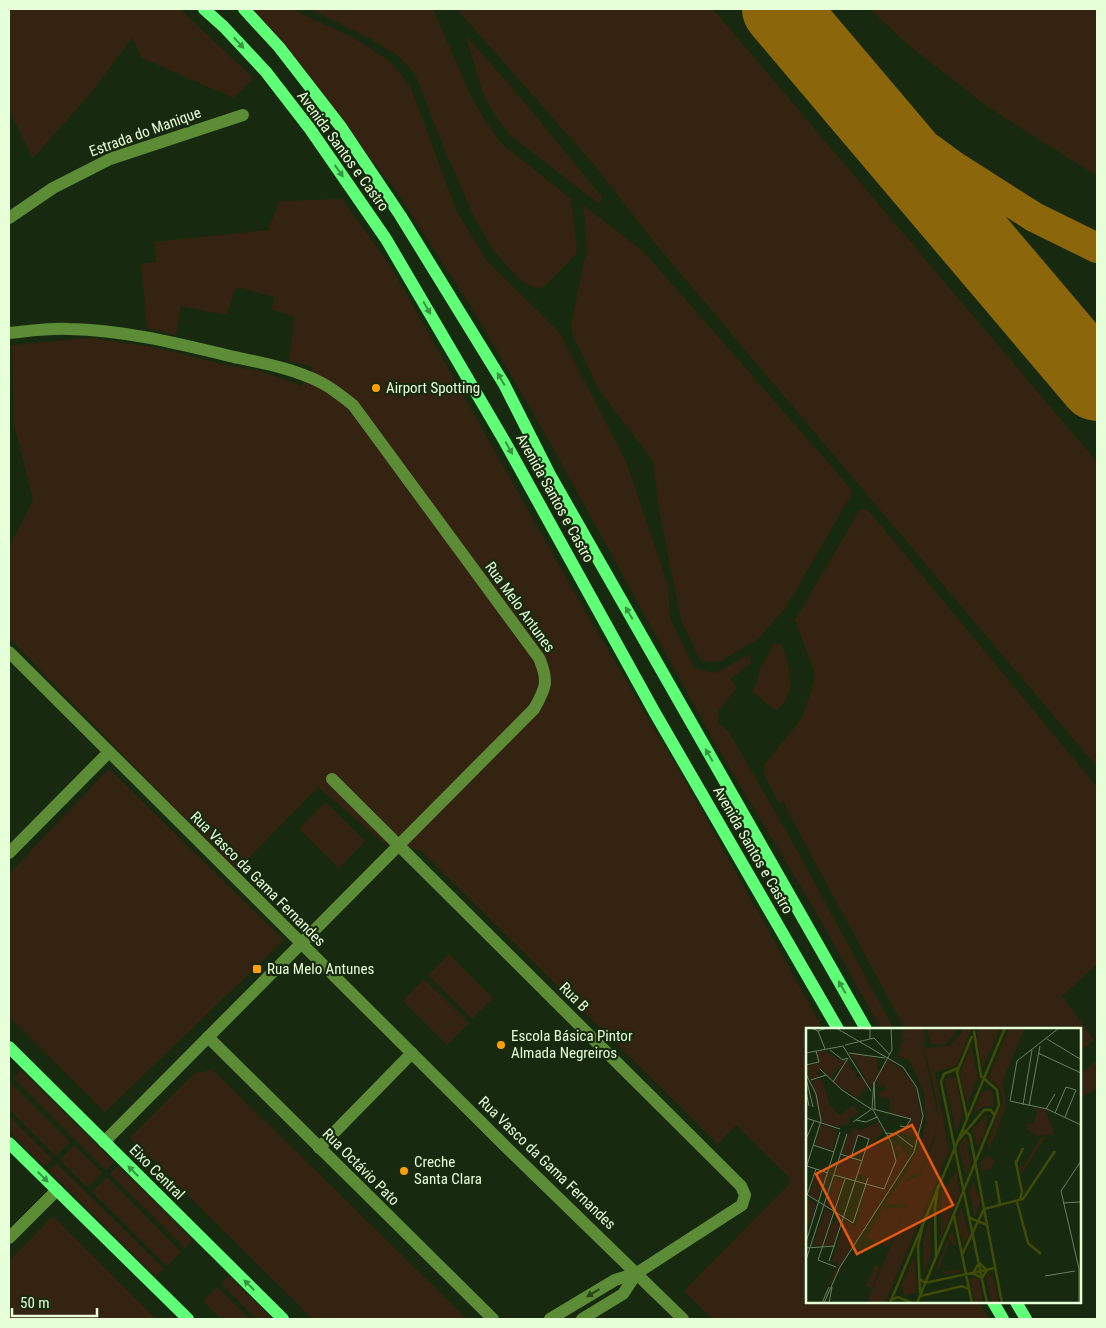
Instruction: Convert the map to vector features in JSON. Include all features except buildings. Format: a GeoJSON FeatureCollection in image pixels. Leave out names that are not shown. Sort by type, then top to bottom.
{"type":"FeatureCollection","features":[{"type":"Feature","properties":{"kind":"main road","name":"Avenida Santos e Castro"},"geometry":{"type":"LineString","coordinates":[[204,9],[224,27],[266,72],[310,129],[386,239],[505,442],[655,713],[837,1028]]}},
{"type":"Feature","properties":{"kind":"main road","name":"Avenida Santos e Castro"},"geometry":{"type":"LineString","coordinates":[[244,9],[279,47],[341,128],[400,215],[504,384],[550,476],[865,1028]]}},
{"type":"Feature","properties":{"kind":"main road","name":"Eixo Central"},"geometry":{"type":"LineString","coordinates":[[9,1047],[284,1319]]}},
{"type":"Feature","properties":{"kind":"main road"},"geometry":{"type":"LineString","coordinates":[[9,1142],[188,1319]]}},
{"type":"Feature","properties":{"kind":"main road"},"geometry":{"type":"LineString","coordinates":[[994,1303],[1003,1319]]}},
{"type":"Feature","properties":{"kind":"main road"},"geometry":{"type":"LineString","coordinates":[[1017,1303],[1026,1319]]}},
{"type":"Feature","properties":{"kind":"street","name":"Estrada do Manique"},"geometry":{"type":"LineString","coordinates":[[9,218],[53,188],[110,159],[243,115]]}},
{"type":"Feature","properties":{"kind":"street","name":"Rua Melo Antunes"},"geometry":{"type":"LineString","coordinates":[[9,333],[70,329],[168,341],[267,364],[322,383],[337,392],[352,405],[539,658],[546,682],[542,695],[534,709],[104,1142]]}},
{"type":"Feature","properties":{"kind":"street","name":"Rua Vasco da Gama Fernandes"},"geometry":{"type":"LineString","coordinates":[[9,652],[507,1148],[683,1319]]}},
{"type":"Feature","properties":{"kind":"street"},"geometry":{"type":"LineString","coordinates":[[11,847],[108,752]]}},
{"type":"Feature","properties":{"kind":"street","name":"Rua B"},"geometry":{"type":"LineString","coordinates":[[332,779],[741,1186],[745,1195],[742,1205],[637,1273]]}},
{"type":"Feature","properties":{"kind":"street","name":"Rua Octávio Pato"},"geometry":{"type":"LineString","coordinates":[[208,1037],[492,1319]]}},
{"type":"Feature","properties":{"kind":"street"},"geometry":{"type":"LineString","coordinates":[[319,1148],[412,1053]]}},
{"type":"Feature","properties":{"kind":"street"},"geometry":{"type":"LineString","coordinates":[[9,1238],[57,1190]]}},
{"type":"Feature","properties":{"kind":"street"},"geometry":{"type":"LineString","coordinates":[[550,1319],[614,1280],[637,1273]]}},
{"type":"Feature","properties":{"kind":"street"},"geometry":{"type":"LineString","coordinates":[[582,1319],[623,1294],[637,1273]]}},
{"type":"Feature","properties":{"kind":"shaded area"},"geometry":{"type":"Polygon","coordinates":[[[9,9],[180,9],[253,78],[234,98],[142,58],[132,38],[89,95],[33,158],[9,111],[9,9]]]}},
{"type":"Feature","properties":{"kind":"shaded area"},"geometry":{"type":"Polygon","coordinates":[[[246,9],[295,9],[354,38],[391,62],[411,88],[457,212],[487,261],[560,333],[627,464],[668,585],[670,618],[694,668],[715,673],[750,654],[751,663],[730,679],[737,687],[718,712],[718,723],[729,732],[793,843],[893,1028],[880,1028],[817,914],[715,743],[543,430],[472,308],[397,192],[329,105],[246,9]]]}},
{"type":"Feature","properties":{"kind":"shaded area"},"geometry":{"type":"Polygon","coordinates":[[[313,9],[433,9],[473,101],[497,138],[571,199],[577,248],[576,254],[543,288],[534,287],[521,281],[493,250],[475,219],[443,146],[415,74],[399,56],[313,9]]]}},
{"type":"Feature","properties":{"kind":"shaded area"},"geometry":{"type":"Polygon","coordinates":[[[457,9],[713,9],[1097,462],[1097,767],[654,242],[596,167],[457,9]]]}},
{"type":"Feature","properties":{"kind":"shaded area"},"geometry":{"type":"Polygon","coordinates":[[[870,9],[1097,9],[1097,176],[989,108],[906,43],[870,9]]]}},
{"type":"Feature","properties":{"kind":"shaded area"},"geometry":{"type":"Polygon","coordinates":[[[466,36],[515,91],[602,197],[599,204],[511,136],[496,117],[483,94],[466,36]]]}},
{"type":"Feature","properties":{"kind":"shaded area"},"geometry":{"type":"Polygon","coordinates":[[[342,199],[391,267],[578,599],[688,786],[822,1028],[806,1028],[806,1303],[980,1303],[989,1319],[713,1319],[684,1291],[789,1184],[788,1176],[736,1125],[718,1144],[420,850],[386,845],[318,787],[236,871],[9,638],[9,547],[33,500],[14,424],[12,345],[92,338],[158,348],[217,363],[264,372],[302,386],[313,367],[289,361],[294,317],[271,309],[275,297],[236,287],[227,315],[181,306],[176,335],[147,328],[141,264],[156,262],[154,242],[268,230],[279,201],[342,199]]]}},
{"type":"Feature","properties":{"kind":"shaded area"},"geometry":{"type":"Polygon","coordinates":[[[583,205],[643,251],[852,490],[851,495],[786,607],[759,638],[721,661],[710,662],[700,660],[681,620],[659,510],[654,463],[599,390],[572,333],[571,326],[587,247],[583,205]]]}},
{"type":"Feature","properties":{"kind":"shaded area"},"geometry":{"type":"Polygon","coordinates":[[[861,508],[868,510],[1097,787],[1097,964],[1062,996],[1094,1040],[1081,1051],[1081,1028],[904,1028],[787,810],[784,801],[779,804],[764,774],[764,765],[802,718],[815,674],[795,620],[861,508]]]}},
{"type":"Feature","properties":{"kind":"shaded area"},"geometry":{"type":"Polygon","coordinates":[[[774,644],[782,644],[790,678],[788,694],[778,709],[773,709],[752,691],[757,682],[760,668],[774,644]]]}},
{"type":"Feature","properties":{"kind":"shaded area"},"geometry":{"type":"Polygon","coordinates":[[[109,769],[284,940],[105,1112],[9,1017],[9,874],[109,769]]]}},
{"type":"Feature","properties":{"kind":"shaded area"},"geometry":{"type":"Polygon","coordinates":[[[326,802],[365,841],[339,868],[299,829],[326,802]]]}},
{"type":"Feature","properties":{"kind":"shaded area"},"geometry":{"type":"Polygon","coordinates":[[[449,954],[493,998],[472,1019],[428,975],[449,954]]]}},
{"type":"Feature","properties":{"kind":"shaded area"},"geometry":{"type":"Polygon","coordinates":[[[424,979],[469,1023],[447,1045],[403,1001],[424,979]]]}},
{"type":"Feature","properties":{"kind":"shaded area"},"geometry":{"type":"Polygon","coordinates":[[[1097,1060],[1097,1088],[1081,1097],[1081,1073],[1097,1060]]]}},
{"type":"Feature","properties":{"kind":"shaded area"},"geometry":{"type":"Polygon","coordinates":[[[212,1069],[467,1319],[313,1319],[130,1138],[194,1074],[212,1069]]]}},
{"type":"Feature","properties":{"kind":"shaded area"},"geometry":{"type":"Polygon","coordinates":[[[21,1070],[114,1162],[106,1170],[14,1078],[21,1070]]]}},
{"type":"Feature","properties":{"kind":"shaded area"},"geometry":{"type":"Polygon","coordinates":[[[10,1082],[70,1142],[56,1156],[9,1109],[10,1082]]]}},
{"type":"Feature","properties":{"kind":"shaded area"},"geometry":{"type":"Polygon","coordinates":[[[9,1116],[52,1159],[45,1167],[9,1131],[9,1116]]]}},
{"type":"Feature","properties":{"kind":"shaded area"},"geometry":{"type":"Polygon","coordinates":[[[74,1145],[102,1173],[88,1188],[60,1160],[74,1145]]]}},
{"type":"Feature","properties":{"kind":"shaded area"},"geometry":{"type":"Polygon","coordinates":[[[56,1163],[164,1269],[156,1277],[49,1171],[56,1163]]]}},
{"type":"Feature","properties":{"kind":"shaded area"},"geometry":{"type":"Polygon","coordinates":[[[118,1166],[193,1240],[185,1248],[110,1174],[118,1166]]]}},
{"type":"Feature","properties":{"kind":"shaded area"},"geometry":{"type":"Polygon","coordinates":[[[107,1177],[181,1252],[167,1266],[92,1192],[107,1177]]]}},
{"type":"Feature","properties":{"kind":"shaded area"},"geometry":{"type":"Polygon","coordinates":[[[53,1216],[157,1319],[9,1319],[9,1261],[53,1216]]]}},
{"type":"Feature","properties":{"kind":"shaded area"},"geometry":{"type":"Polygon","coordinates":[[[229,1276],[273,1319],[257,1319],[221,1284],[229,1276]]]}},
{"type":"Feature","properties":{"kind":"shaded area"},"geometry":{"type":"Polygon","coordinates":[[[217,1287],[250,1319],[221,1319],[203,1301],[217,1287]]]}},
{"type":"Feature","properties":{"kind":"taxiway"},"geometry":{"type":"LineString","coordinates":[[818,54],[898,125],[957,168],[1034,217],[1097,248]]}},
{"type":"Feature","properties":{"kind":"runway"},"geometry":{"type":"LineString","coordinates":[[780,9],[1097,383]]}},
{"type":"Feature","properties":{"kind":"place","name":"Airport Spotting"},"geometry":{"type":"Point","coordinates":[376,388]}},
{"type":"Feature","properties":{"kind":"place","name":"Rua Melo Antunes"},"geometry":{"type":"Point","coordinates":[257,969]}},
{"type":"Feature","properties":{"kind":"place","name":"Escola Básica Pintor Almada Negreiros"},"geometry":{"type":"Point","coordinates":[501,1045]}},
{"type":"Feature","properties":{"kind":"place","name":"Creche Santa Clara"},"geometry":{"type":"Point","coordinates":[404,1171]}}]}
